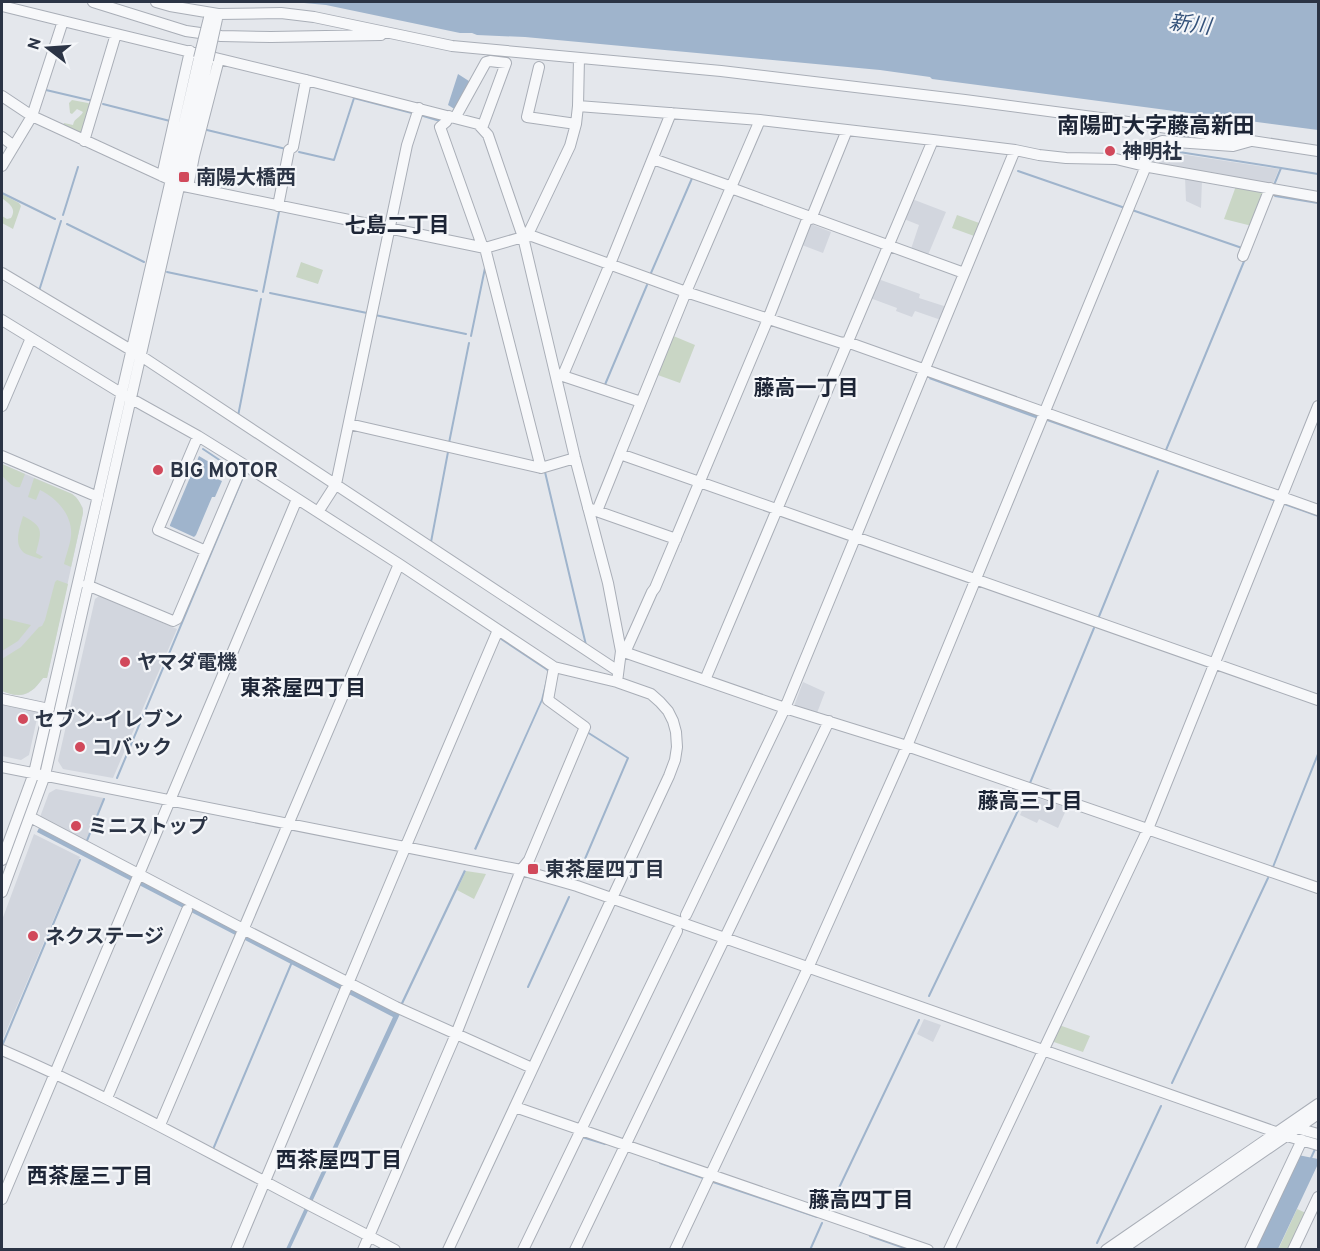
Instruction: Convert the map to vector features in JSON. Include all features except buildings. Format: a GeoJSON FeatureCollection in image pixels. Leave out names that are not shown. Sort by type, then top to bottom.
{"type":"FeatureCollection","features":[{"type":"Feature","properties":{"kind":"street"},"geometry":{"type":"LineString","coordinates":[[93,2],[186,31],[221,36],[399,34]]}},
{"type":"Feature","properties":{"kind":"street"},"geometry":{"type":"LineString","coordinates":[[156,2],[170,6],[214,10],[281,13],[334,21],[452,46],[721,71],[965,100],[1318,151]]}},
{"type":"Feature","properties":{"kind":"street"},"geometry":{"type":"LineString","coordinates":[[2,6],[190,51],[209,59],[419,108],[478,124],[482,128],[488,135],[523,237],[558,375],[575,458],[592,509],[621,651],[618,676]]}},
{"type":"Feature","properties":{"kind":"street"},"geometry":{"type":"LineString","coordinates":[[175,182],[194,156],[214,10]]}},
{"type":"Feature","properties":{"kind":"street"},"geometry":{"type":"LineString","coordinates":[[2,166],[32,116],[63,21]]}},
{"type":"Feature","properties":{"kind":"street"},"geometry":{"type":"LineString","coordinates":[[84,141],[116,34]]}},
{"type":"Feature","properties":{"kind":"street"},"geometry":{"type":"LineString","coordinates":[[2,892],[30,817],[87,585],[126,396],[175,182],[175,159],[190,51]]}},
{"type":"Feature","properties":{"kind":"street"},"geometry":{"type":"LineString","coordinates":[[523,237],[530,230],[570,146],[578,106],[579,58]]}},
{"type":"Feature","properties":{"kind":"street"},"geometry":{"type":"LineString","coordinates":[[175,182],[175,159],[209,59]]}},
{"type":"Feature","properties":{"kind":"street"},"geometry":{"type":"LineString","coordinates":[[482,128],[506,63],[486,63],[452,117],[440,127],[484,248],[541,468]]}},
{"type":"Feature","properties":{"kind":"street"},"geometry":{"type":"LineString","coordinates":[[539,67],[527,117],[576,124]]}},
{"type":"Feature","properties":{"kind":"street"},"geometry":{"type":"LineString","coordinates":[[281,207],[289,150],[293,147],[306,80]]}},
{"type":"Feature","properties":{"kind":"street"},"geometry":{"type":"LineString","coordinates":[[2,96],[32,116],[175,182],[281,207],[484,248],[532,236],[686,292],[842,344],[847,342],[1280,500],[1318,510]]}},
{"type":"Feature","properties":{"kind":"street"},"geometry":{"type":"LineString","coordinates":[[578,106],[760,120],[1015,150],[1039,156],[1116,159],[1318,197]]}},
{"type":"Feature","properties":{"kind":"street"},"geometry":{"type":"LineString","coordinates":[[318,512],[336,484],[407,145],[419,108]]}},
{"type":"Feature","properties":{"kind":"street"},"geometry":{"type":"LineString","coordinates":[[558,375],[610,264],[671,113]]}},
{"type":"Feature","properties":{"kind":"street"},"geometry":{"type":"LineString","coordinates":[[592,509],[620,454],[760,120]]}},
{"type":"Feature","properties":{"kind":"street"},"geometry":{"type":"LineString","coordinates":[[621,651],[627,648],[676,539],[847,130]]}},
{"type":"Feature","properties":{"kind":"street"},"geometry":{"type":"LineString","coordinates":[[2,137],[14,146]]}},
{"type":"Feature","properties":{"kind":"street"},"geometry":{"type":"LineString","coordinates":[[705,680],[933,140]]}},
{"type":"Feature","properties":{"kind":"street"},"geometry":{"type":"LineString","coordinates":[[675,1250],[808,968],[907,746],[1146,166],[1145,159],[1150,146],[1162,141],[1233,146],[1251,141]]}},
{"type":"Feature","properties":{"kind":"street"},"geometry":{"type":"LineString","coordinates":[[687,915],[785,708],[1015,150]]}},
{"type":"Feature","properties":{"kind":"street"},"geometry":{"type":"LineString","coordinates":[[175,159],[194,156]]}},
{"type":"Feature","properties":{"kind":"street"},"geometry":{"type":"LineString","coordinates":[[653,159],[964,273]]}},
{"type":"Feature","properties":{"kind":"street"},"geometry":{"type":"LineString","coordinates":[[1243,255],[1270,188]]}},
{"type":"Feature","properties":{"kind":"street"},"geometry":{"type":"LineString","coordinates":[[2,273],[136,354],[336,484],[618,676],[651,694],[668,711],[673,721],[677,747],[669,776],[448,1250]]}},
{"type":"Feature","properties":{"kind":"street"},"geometry":{"type":"LineString","coordinates":[[2,320],[243,464],[399,564],[554,668],[618,676]]}},
{"type":"Feature","properties":{"kind":"street"},"geometry":{"type":"LineString","coordinates":[[2,406],[31,338]]}},
{"type":"Feature","properties":{"kind":"street"},"geometry":{"type":"LineString","coordinates":[[558,375],[641,402]]}},
{"type":"Feature","properties":{"kind":"street"},"geometry":{"type":"LineString","coordinates":[[2,860],[39,774],[49,709],[98,497],[126,396]]}},
{"type":"Feature","properties":{"kind":"street"},"geometry":{"type":"LineString","coordinates":[[949,1250],[1148,829],[1318,406]]}},
{"type":"Feature","properties":{"kind":"street"},"geometry":{"type":"LineString","coordinates":[[349,423],[541,468],[575,458]]}},
{"type":"Feature","properties":{"kind":"street"},"geometry":{"type":"LineString","coordinates":[[198,436],[158,530],[206,551]]}},
{"type":"Feature","properties":{"kind":"street"},"geometry":{"type":"LineString","coordinates":[[620,454],[1318,700]]}},
{"type":"Feature","properties":{"kind":"street"},"geometry":{"type":"LineString","coordinates":[[2,456],[98,497]]}},
{"type":"Feature","properties":{"kind":"street"},"geometry":{"type":"LineString","coordinates":[[87,585],[173,621],[177,619],[243,464]]}},
{"type":"Feature","properties":{"kind":"street"},"geometry":{"type":"LineString","coordinates":[[2,1199],[297,499]]}},
{"type":"Feature","properties":{"kind":"street"},"geometry":{"type":"LineString","coordinates":[[592,509],[676,539]]}},
{"type":"Feature","properties":{"kind":"street"},"geometry":{"type":"LineString","coordinates":[[160,1125],[399,564]]}},
{"type":"Feature","properties":{"kind":"street"},"geometry":{"type":"LineString","coordinates":[[236,1250],[498,630]]}},
{"type":"Feature","properties":{"kind":"street"},"geometry":{"type":"LineString","coordinates":[[621,651],[785,708],[907,746],[1318,888]]}},
{"type":"Feature","properties":{"kind":"street"},"geometry":{"type":"LineString","coordinates":[[363,1250],[456,1034],[521,870],[529,860],[585,727],[548,700],[554,668]]}},
{"type":"Feature","properties":{"kind":"street"},"geometry":{"type":"LineString","coordinates":[[2,699],[49,709]]}},
{"type":"Feature","properties":{"kind":"street"},"geometry":{"type":"LineString","coordinates":[[575,1250],[829,722]]}},
{"type":"Feature","properties":{"kind":"street"},"geometry":{"type":"LineString","coordinates":[[2,767],[521,870],[577,886],[1043,1049],[1293,1132],[1318,1145]]}},
{"type":"Feature","properties":{"kind":"street"},"geometry":{"type":"LineString","coordinates":[[30,817],[136,878],[347,988],[396,1007],[532,1068]]}},
{"type":"Feature","properties":{"kind":"street"},"geometry":{"type":"LineString","coordinates":[[106,1098],[187,910]]}},
{"type":"Feature","properties":{"kind":"street"},"geometry":{"type":"LineString","coordinates":[[523,1250],[677,931]]}},
{"type":"Feature","properties":{"kind":"street"},"geometry":{"type":"LineString","coordinates":[[2,1050],[54,1072],[160,1125],[395,1250]]}},
{"type":"Feature","properties":{"kind":"street"},"geometry":{"type":"LineString","coordinates":[[1106,1250],[1293,1132],[1318,1104]]}},
{"type":"Feature","properties":{"kind":"street"},"geometry":{"type":"LineString","coordinates":[[515,1107],[928,1250]]}},
{"type":"Feature","properties":{"kind":"street"},"geometry":{"type":"LineString","coordinates":[[1121,1250],[1318,1114]]}},
{"type":"Feature","properties":{"kind":"street"},"geometry":{"type":"LineString","coordinates":[[1293,1132],[1318,1134]]}},
{"type":"Feature","properties":{"kind":"street"},"geometry":{"type":"LineString","coordinates":[[1250,1250],[1293,1132]]}},
{"type":"Feature","properties":{"kind":"street"},"geometry":{"type":"LineString","coordinates":[[1293,1250],[1318,1197]]}},
{"type":"Feature","properties":{"kind":"shaded area"},"geometry":{"type":"Polygon","coordinates":[[[1160,151],[1279,169],[1272,186],[1151,164],[1155,153],[1160,151]]]}},
{"type":"Feature","properties":{"kind":"shaded area"},"geometry":{"type":"Polygon","coordinates":[[[1185,177],[1202,180],[1201,208],[1186,201],[1185,177]]]}},
{"type":"Feature","properties":{"kind":"shaded area"},"geometry":{"type":"Polygon","coordinates":[[[912,199],[946,212],[928,255],[911,249],[919,225],[904,219],[912,199]]]}},
{"type":"Feature","properties":{"kind":"shaded area"},"geometry":{"type":"Polygon","coordinates":[[[811,224],[831,232],[823,253],[802,245],[811,224]]]}},
{"type":"Feature","properties":{"kind":"shaded area"},"geometry":{"type":"Polygon","coordinates":[[[878,279],[920,294],[919,298],[947,307],[941,320],[915,311],[912,317],[896,311],[897,308],[870,298],[878,279]]]}},
{"type":"Feature","properties":{"kind":"shaded area"},"geometry":{"type":"Polygon","coordinates":[[[2,464],[72,494],[83,508],[47,678],[43,678],[35,688],[22,695],[2,691],[2,464]]]}},
{"type":"Feature","properties":{"kind":"shaded area"},"geometry":{"type":"Polygon","coordinates":[[[99,596],[177,629],[113,778],[63,769],[58,761],[95,599],[99,596]]]}},
{"type":"Feature","properties":{"kind":"shaded area"},"geometry":{"type":"Polygon","coordinates":[[[803,682],[825,692],[817,713],[794,706],[803,682]]]}},
{"type":"Feature","properties":{"kind":"shaded area"},"geometry":{"type":"Polygon","coordinates":[[[2,704],[37,711],[29,755],[21,760],[2,756],[2,704]]]}},
{"type":"Feature","properties":{"kind":"shaded area"},"geometry":{"type":"Polygon","coordinates":[[[56,789],[104,798],[85,843],[40,817],[49,793],[56,789]]]}},
{"type":"Feature","properties":{"kind":"shaded area"},"geometry":{"type":"Polygon","coordinates":[[[1029,795],[1067,808],[1058,828],[1039,819],[1037,823],[1020,815],[1029,795]]]}},
{"type":"Feature","properties":{"kind":"shaded area"},"geometry":{"type":"Polygon","coordinates":[[[34,834],[80,857],[2,1041],[2,920],[34,834]]]}},
{"type":"Feature","properties":{"kind":"shaded area"},"geometry":{"type":"Polygon","coordinates":[[[924,1019],[941,1025],[933,1042],[917,1034],[924,1019]]]}},
{"type":"Feature","properties":{"kind":"green space"},"geometry":{"type":"Polygon","coordinates":[[[72,100],[91,105],[81,135],[63,125],[64,123],[73,125],[83,112],[77,109],[72,114],[70,113],[69,103],[72,100]]]}},
{"type":"Feature","properties":{"kind":"green space"},"geometry":{"type":"Polygon","coordinates":[[[1236,186],[1264,190],[1252,226],[1224,219],[1236,186]]]}},
{"type":"Feature","properties":{"kind":"green space"},"geometry":{"type":"Polygon","coordinates":[[[2,194],[21,206],[13,229],[2,223],[2,216],[7,219],[11,218],[13,212],[2,198],[2,194]]]}},
{"type":"Feature","properties":{"kind":"green space"},"geometry":{"type":"Polygon","coordinates":[[[957,215],[982,224],[977,237],[952,228],[957,215]]]}},
{"type":"Feature","properties":{"kind":"green space"},"geometry":{"type":"Polygon","coordinates":[[[301,262],[323,270],[318,284],[296,277],[301,262]]]}},
{"type":"Feature","properties":{"kind":"green space"},"geometry":{"type":"Polygon","coordinates":[[[671,335],[695,345],[680,383],[655,374],[671,335]]]}},
{"type":"Feature","properties":{"kind":"green space"},"geometry":{"type":"Polygon","coordinates":[[[2,464],[25,474],[20,487],[13,485],[2,476],[2,464]]]}},
{"type":"Feature","properties":{"kind":"green space"},"geometry":{"type":"Polygon","coordinates":[[[34,478],[72,494],[81,505],[83,513],[71,567],[64,564],[71,536],[67,515],[58,503],[40,490],[36,500],[28,497],[34,478]]]}},
{"type":"Feature","properties":{"kind":"green space"},"geometry":{"type":"Polygon","coordinates":[[[23,516],[35,523],[40,531],[36,553],[43,557],[40,559],[26,554],[19,546],[18,536],[23,516]]]}},
{"type":"Feature","properties":{"kind":"green space"},"geometry":{"type":"Polygon","coordinates":[[[57,580],[68,584],[47,678],[43,678],[30,692],[25,694],[15,695],[2,691],[2,659],[21,647],[42,626],[57,580]]]}},
{"type":"Feature","properties":{"kind":"green space"},"geometry":{"type":"Polygon","coordinates":[[[2,618],[31,625],[18,641],[2,651],[2,618]]]}},
{"type":"Feature","properties":{"kind":"green space"},"geometry":{"type":"Polygon","coordinates":[[[466,871],[486,874],[474,899],[457,890],[466,871]]]}},
{"type":"Feature","properties":{"kind":"green space"},"geometry":{"type":"Polygon","coordinates":[[[1059,1025],[1090,1036],[1083,1052],[1051,1041],[1059,1025]]]}},
{"type":"Feature","properties":{"kind":"green space"},"geometry":{"type":"Polygon","coordinates":[[[1297,1209],[1306,1213],[1289,1249],[1278,1250],[1297,1209]]]}},
{"type":"Feature","properties":{"kind":"water","name":"新川"},"geometry":{"type":"Polygon","coordinates":[[[293,2],[1318,2],[1318,130],[932,79],[880,70],[460,33],[326,5],[293,2]]]}},
{"type":"Feature","properties":{"kind":"water"},"geometry":{"type":"Polygon","coordinates":[[[458,74],[472,83],[456,110],[448,105],[458,74]]]}},
{"type":"Feature","properties":{"kind":"water"},"geometry":{"type":"Polygon","coordinates":[[[931,375],[1039,414],[1038,419],[929,379],[931,375]]]}},
{"type":"Feature","properties":{"kind":"water"},"geometry":{"type":"Polygon","coordinates":[[[1049,418],[1318,513],[1318,517],[1047,421],[1049,418]]]}},
{"type":"Feature","properties":{"kind":"water"},"geometry":{"type":"Polygon","coordinates":[[[199,456],[225,473],[224,477],[218,475],[217,479],[222,481],[194,537],[170,525],[199,456]]]}},
{"type":"Feature","properties":{"kind":"water"},"geometry":{"type":"Polygon","coordinates":[[[500,637],[548,668],[550,672],[542,702],[476,850],[474,849],[541,700],[548,672],[498,638],[500,637]]]}},
{"type":"Feature","properties":{"kind":"water"},"geometry":{"type":"Polygon","coordinates":[[[39,828],[400,1014],[290,1249],[286,1249],[393,1017],[37,832],[39,828]]]}},
{"type":"Feature","properties":{"kind":"water"},"geometry":{"type":"Polygon","coordinates":[[[464,870],[466,871],[402,1006],[400,1005],[464,870]]]}},
{"type":"Feature","properties":{"kind":"water"},"geometry":{"type":"Polygon","coordinates":[[[1298,1155],[1318,1159],[1318,1164],[1278,1249],[1253,1250],[1298,1155]]]}},
{"type":"Feature","properties":{"kind":"waterway"},"geometry":{"type":"LineString","coordinates":[[46,90],[93,101]]}},
{"type":"Feature","properties":{"kind":"waterway"},"geometry":{"type":"LineString","coordinates":[[299,152],[334,160],[354,98],[412,113]]}},
{"type":"Feature","properties":{"kind":"waterway"},"geometry":{"type":"LineString","coordinates":[[103,104],[170,121]]}},
{"type":"Feature","properties":{"kind":"waterway"},"geometry":{"type":"LineString","coordinates":[[420,115],[440,121]]}},
{"type":"Feature","properties":{"kind":"waterway"},"geometry":{"type":"LineString","coordinates":[[207,130],[286,149]]}},
{"type":"Feature","properties":{"kind":"waterway"},"geometry":{"type":"LineString","coordinates":[[1150,161],[1153,154],[1160,149],[1281,168]]}},
{"type":"Feature","properties":{"kind":"waterway"},"geometry":{"type":"LineString","coordinates":[[63,215],[78,167]]}},
{"type":"Feature","properties":{"kind":"waterway"},"geometry":{"type":"LineString","coordinates":[[1274,185],[1281,168],[1318,174]]}},
{"type":"Feature","properties":{"kind":"waterway"},"geometry":{"type":"LineString","coordinates":[[1018,171],[1125,208]]}},
{"type":"Feature","properties":{"kind":"waterway"},"geometry":{"type":"LineString","coordinates":[[651,273],[693,176]]}},
{"type":"Feature","properties":{"kind":"waterway"},"geometry":{"type":"LineString","coordinates":[[2,193],[55,219]]}},
{"type":"Feature","properties":{"kind":"waterway"},"geometry":{"type":"LineString","coordinates":[[1275,196],[1318,203]]}},
{"type":"Feature","properties":{"kind":"waterway"},"geometry":{"type":"LineString","coordinates":[[1132,210],[1242,248]]}},
{"type":"Feature","properties":{"kind":"waterway"},"geometry":{"type":"LineString","coordinates":[[263,292],[279,212]]}},
{"type":"Feature","properties":{"kind":"waterway"},"geometry":{"type":"LineString","coordinates":[[39,291],[61,221]]}},
{"type":"Feature","properties":{"kind":"waterway"},"geometry":{"type":"LineString","coordinates":[[67,224],[144,262]]}},
{"type":"Feature","properties":{"kind":"waterway"},"geometry":{"type":"LineString","coordinates":[[1166,450],[1245,259]]}},
{"type":"Feature","properties":{"kind":"waterway"},"geometry":{"type":"LineString","coordinates":[[471,336],[485,268]]}},
{"type":"Feature","properties":{"kind":"waterway"},"geometry":{"type":"LineString","coordinates":[[167,272],[257,291]]}},
{"type":"Feature","properties":{"kind":"waterway"},"geometry":{"type":"LineString","coordinates":[[604,387],[647,285]]}},
{"type":"Feature","properties":{"kind":"waterway"},"geometry":{"type":"LineString","coordinates":[[270,293],[367,313]]}},
{"type":"Feature","properties":{"kind":"waterway"},"geometry":{"type":"LineString","coordinates":[[238,416],[261,299]]}},
{"type":"Feature","properties":{"kind":"waterway"},"geometry":{"type":"LineString","coordinates":[[375,315],[466,334]]}},
{"type":"Feature","properties":{"kind":"waterway"},"geometry":{"type":"LineString","coordinates":[[449,443],[469,343]]}},
{"type":"Feature","properties":{"kind":"waterway"},"geometry":{"type":"LineString","coordinates":[[203,449],[227,465]]}},
{"type":"Feature","properties":{"kind":"waterway"},"geometry":{"type":"LineString","coordinates":[[431,542],[448,452]]}},
{"type":"Feature","properties":{"kind":"waterway"},"geometry":{"type":"LineString","coordinates":[[1098,619],[1158,471]]}},
{"type":"Feature","properties":{"kind":"waterway"},"geometry":{"type":"LineString","coordinates":[[545,472],[586,645]]}},
{"type":"Feature","properties":{"kind":"waterway"},"geometry":{"type":"LineString","coordinates":[[117,778],[243,477]]}},
{"type":"Feature","properties":{"kind":"waterway"},"geometry":{"type":"LineString","coordinates":[[1030,783],[1094,628]]}},
{"type":"Feature","properties":{"kind":"waterway"},"geometry":{"type":"LineString","coordinates":[[579,873],[628,758],[587,732]]}},
{"type":"Feature","properties":{"kind":"waterway"},"geometry":{"type":"LineString","coordinates":[[1273,867],[1318,754]]}},
{"type":"Feature","properties":{"kind":"waterway"},"geometry":{"type":"LineString","coordinates":[[929,996],[1025,796]]}},
{"type":"Feature","properties":{"kind":"waterway"},"geometry":{"type":"LineString","coordinates":[[86,843],[104,799]]}},
{"type":"Feature","properties":{"kind":"waterway"},"geometry":{"type":"LineString","coordinates":[[2,1046],[80,860]]}},
{"type":"Feature","properties":{"kind":"waterway"},"geometry":{"type":"LineString","coordinates":[[1172,1083],[1268,878]]}},
{"type":"Feature","properties":{"kind":"waterway"},"geometry":{"type":"LineString","coordinates":[[528,987],[569,897]]}},
{"type":"Feature","properties":{"kind":"waterway"},"geometry":{"type":"LineString","coordinates":[[214,1147],[292,962]]}},
{"type":"Feature","properties":{"kind":"waterway"},"geometry":{"type":"LineString","coordinates":[[828,1211],[919,1020]]}},
{"type":"Feature","properties":{"kind":"waterway"},"geometry":{"type":"LineString","coordinates":[[1097,1243],[1161,1106]]}},
{"type":"Feature","properties":{"kind":"waterway"},"geometry":{"type":"LineString","coordinates":[[582,1137],[605,1144]]}},
{"type":"Feature","properties":{"kind":"waterway"},"geometry":{"type":"LineString","coordinates":[[1311,1158],[1316,1147]]}},
{"type":"Feature","properties":{"kind":"waterway"},"geometry":{"type":"LineString","coordinates":[[660,1163],[703,1178]]}},
{"type":"Feature","properties":{"kind":"waterway"},"geometry":{"type":"LineString","coordinates":[[713,1182],[817,1217]]}},
{"type":"Feature","properties":{"kind":"waterway"},"geometry":{"type":"LineString","coordinates":[[810,1250],[822,1223]]}},
{"type":"Feature","properties":{"kind":"waterway"},"geometry":{"type":"LineString","coordinates":[[870,1236],[910,1250]]}},
{"type":"Feature","properties":{"kind":"place","name":"神明社"},"geometry":{"type":"Point","coordinates":[1110,151]}},
{"type":"Feature","properties":{"kind":"place","name":"南陽大橋西"},"geometry":{"type":"Point","coordinates":[184,177]}},
{"type":"Feature","properties":{"kind":"place","name":"BIG MOTOR"},"geometry":{"type":"Point","coordinates":[158,470]}},
{"type":"Feature","properties":{"kind":"place","name":"ヤマダ電機"},"geometry":{"type":"Point","coordinates":[125,662]}},
{"type":"Feature","properties":{"kind":"place","name":"セブン-イレブン"},"geometry":{"type":"Point","coordinates":[23,719]}},
{"type":"Feature","properties":{"kind":"place","name":"コバック"},"geometry":{"type":"Point","coordinates":[80,747]}},
{"type":"Feature","properties":{"kind":"place","name":"ミニストップ"},"geometry":{"type":"Point","coordinates":[76,826]}},
{"type":"Feature","properties":{"kind":"place","name":"東茶屋四丁目"},"geometry":{"type":"Point","coordinates":[533,869]}},
{"type":"Feature","properties":{"kind":"place","name":"ネクステージ"},"geometry":{"type":"Point","coordinates":[33,936]}},
{"type":"Feature","properties":{"kind":"district","name":"南陽町大字藤高新田"},"geometry":{"type":"Point","coordinates":[1156,125]}},
{"type":"Feature","properties":{"kind":"district","name":"七島二丁目"},"geometry":{"type":"Point","coordinates":[397,225]}},
{"type":"Feature","properties":{"kind":"district","name":"藤高一丁目"},"geometry":{"type":"Point","coordinates":[806,388]}},
{"type":"Feature","properties":{"kind":"district","name":"東茶屋四丁目"},"geometry":{"type":"Point","coordinates":[303,688]}},
{"type":"Feature","properties":{"kind":"district","name":"藤高三丁目"},"geometry":{"type":"Point","coordinates":[1030,801]}},
{"type":"Feature","properties":{"kind":"district","name":"西茶屋四丁目"},"geometry":{"type":"Point","coordinates":[339,1160]}},
{"type":"Feature","properties":{"kind":"district","name":"西茶屋三丁目"},"geometry":{"type":"Point","coordinates":[90,1176]}},
{"type":"Feature","properties":{"kind":"district","name":"藤高四丁目"},"geometry":{"type":"Point","coordinates":[861,1200]}}]}
